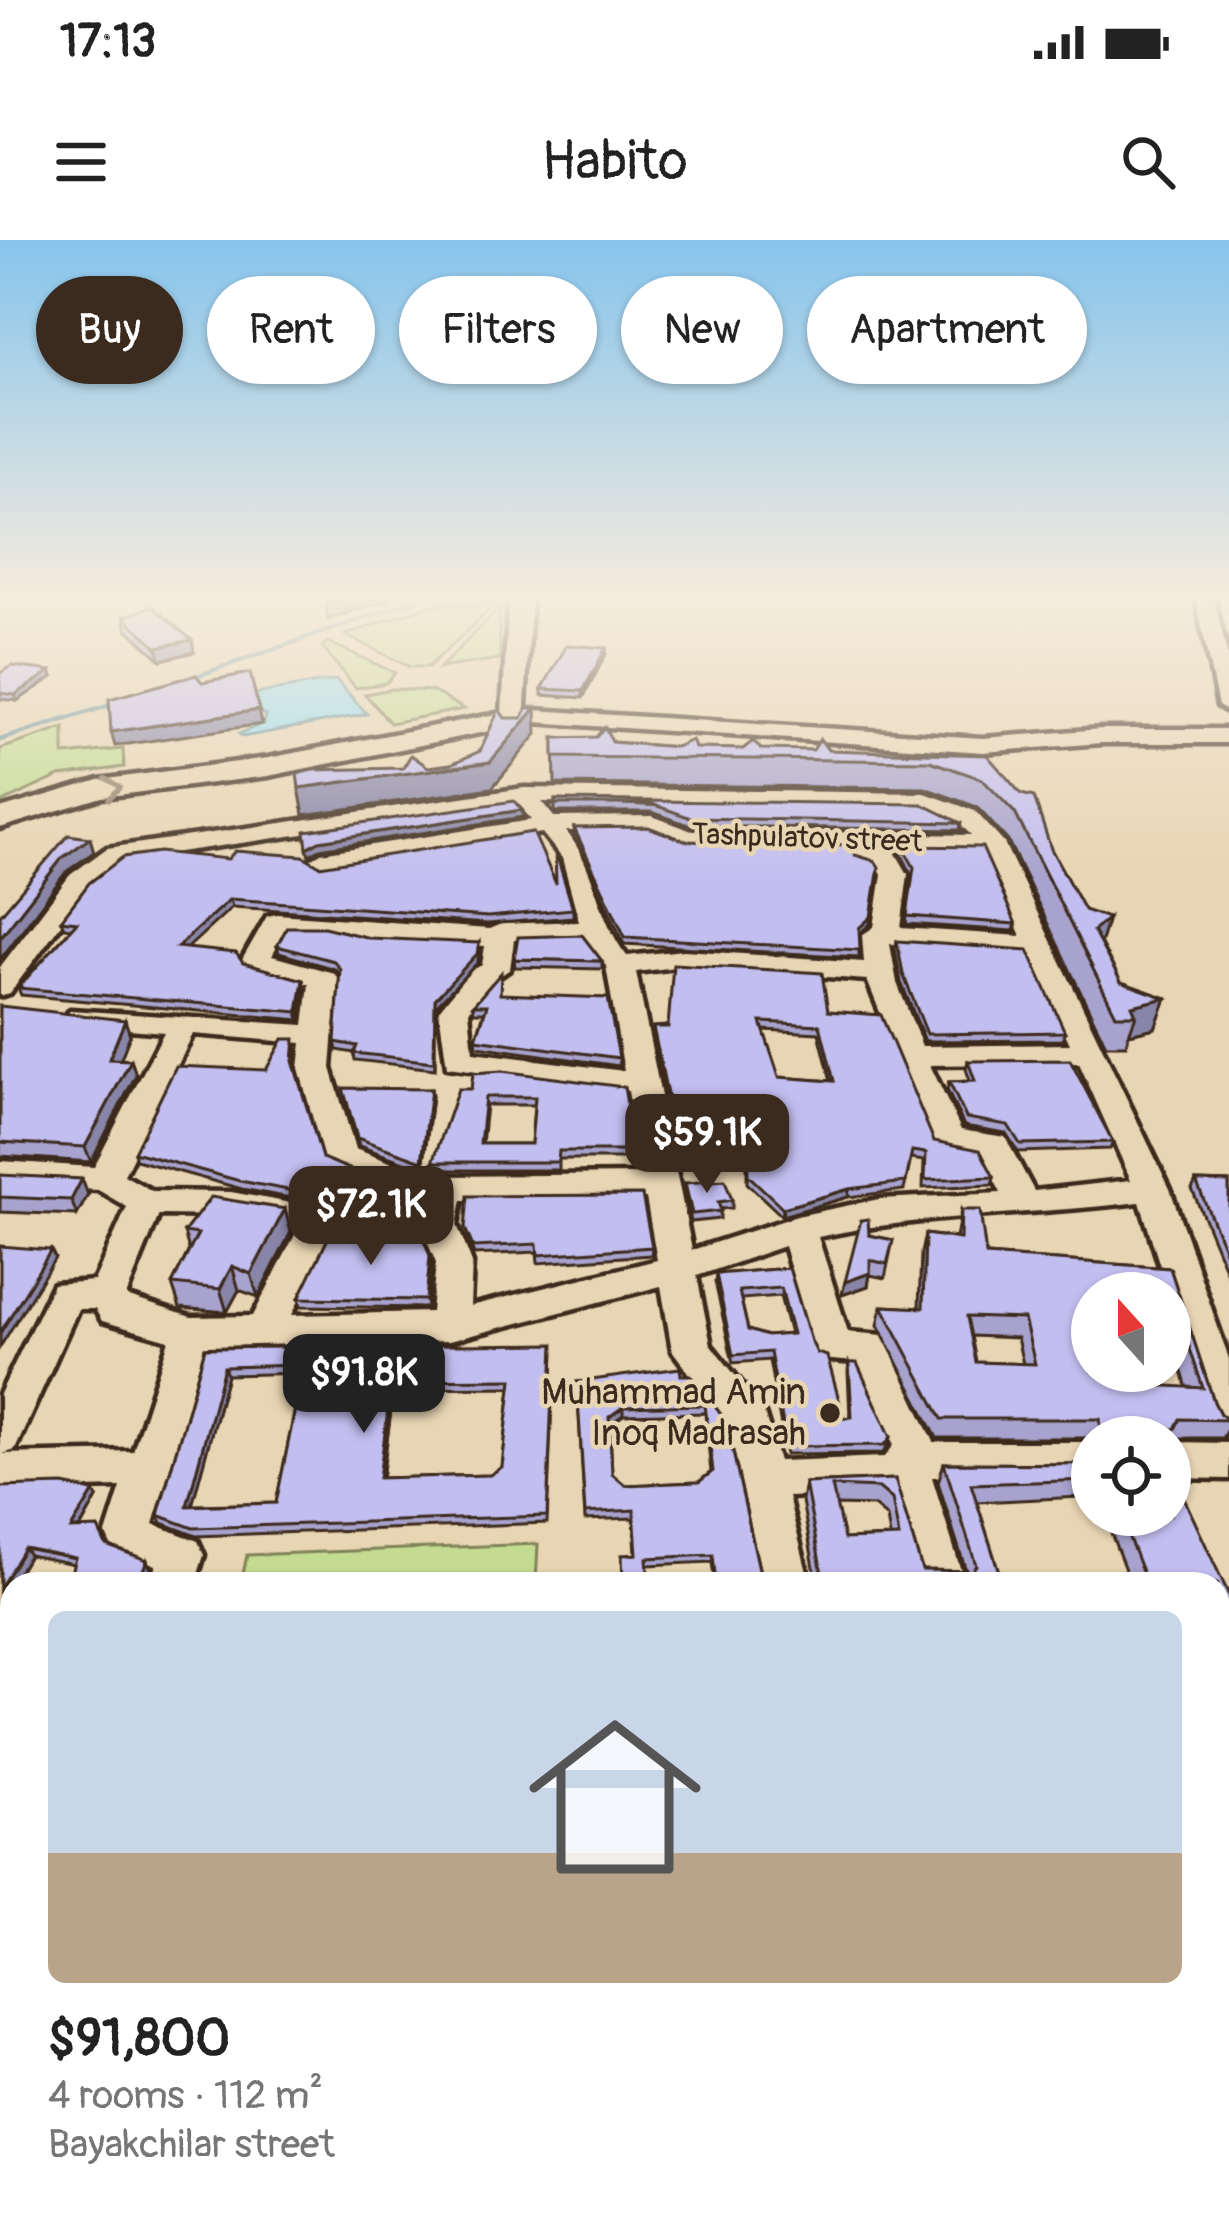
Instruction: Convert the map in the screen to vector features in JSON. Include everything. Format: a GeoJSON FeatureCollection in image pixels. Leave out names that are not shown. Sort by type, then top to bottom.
{"type":"FeatureCollection","features":[{"type":"Feature","properties":{"kind":"main road"},"geometry":{"type":"LineString","coordinates":[[0,819],[99,789],[268,767],[518,755],[519,692]]}},
{"type":"Feature","properties":{"kind":"street"},"geometry":{"type":"LineString","coordinates":[[0,987],[79,881],[116,853],[293,824],[518,755],[983,745],[1228,733]]}},
{"type":"Feature","properties":{"kind":"street"},"geometry":{"type":"LineString","coordinates":[[518,755],[551,824],[574,857],[595,929],[620,964],[692,1350],[748,1422],[785,1572]]}},
{"type":"Feature","properties":{"kind":"street"},"geometry":{"type":"LineString","coordinates":[[518,755],[926,800],[966,816],[992,842],[1153,1189],[1228,1414]]}},
{"type":"Feature","properties":{"kind":"street","name":"Tashpulatov street"},"geometry":{"type":"LineString","coordinates":[[318,1035],[324,979],[256,960],[277,922],[329,891],[551,824],[652,823],[686,837],[992,842]]}},
{"type":"Feature","properties":{"kind":"street"},"geometry":{"type":"LineString","coordinates":[[293,824],[299,850],[329,891],[371,933],[500,938]]}},
{"type":"Feature","properties":{"kind":"street"},"geometry":{"type":"LineString","coordinates":[[866,842],[867,856],[886,857],[895,874],[886,936]]}},
{"type":"Feature","properties":{"kind":"street"},"geometry":{"type":"LineString","coordinates":[[595,929],[501,932],[496,969],[479,977],[454,1010],[458,1060],[533,1065],[574,1076],[642,1083]]}},
{"type":"Feature","properties":{"kind":"street"},"geometry":{"type":"LineString","coordinates":[[1024,1204],[993,1145],[948,1138],[878,972],[876,935],[1040,945]]}},
{"type":"Feature","properties":{"kind":"street"},"geometry":{"type":"LineString","coordinates":[[620,964],[684,958],[878,972]]}},
{"type":"Feature","properties":{"kind":"street"},"geometry":{"type":"LineString","coordinates":[[23,1010],[181,1028],[318,1035],[315,1068],[340,1156],[431,1186],[660,1186]]}},
{"type":"Feature","properties":{"kind":"street"},"geometry":{"type":"LineString","coordinates":[[105,1180],[181,1028]]}},
{"type":"Feature","properties":{"kind":"street"},"geometry":{"type":"LineString","coordinates":[[915,1056],[1092,1053]]}},
{"type":"Feature","properties":{"kind":"street"},"geometry":{"type":"LineString","coordinates":[[0,1173],[105,1180],[146,1203],[231,1204],[373,1231],[401,1220],[431,1186]]}},
{"type":"Feature","properties":{"kind":"street"},"geometry":{"type":"LineString","coordinates":[[431,1186],[439,1226],[454,1263],[449,1326]]}},
{"type":"Feature","properties":{"kind":"street"},"geometry":{"type":"LineString","coordinates":[[107,1296],[115,1311],[191,1332],[449,1326],[676,1270],[797,1228],[879,1210],[1024,1204],[1153,1189]]}},
{"type":"Feature","properties":{"kind":"street"},"geometry":{"type":"LineString","coordinates":[[107,1296],[146,1203]]}},
{"type":"Feature","properties":{"kind":"street"},"geometry":{"type":"LineString","coordinates":[[401,1220],[439,1226]]}},
{"type":"Feature","properties":{"kind":"street"},"geometry":{"type":"LineString","coordinates":[[266,1332],[286,1279],[321,1221]]}},
{"type":"Feature","properties":{"kind":"street"},"geometry":{"type":"LineString","coordinates":[[797,1228],[834,1348],[869,1346],[915,1467],[939,1572]]}},
{"type":"Feature","properties":{"kind":"street"},"geometry":{"type":"LineString","coordinates":[[4,1422],[66,1294],[107,1296]]}},
{"type":"Feature","properties":{"kind":"street"},"geometry":{"type":"LineString","coordinates":[[176,1572],[182,1555],[128,1534],[191,1332]]}},
{"type":"Feature","properties":{"kind":"street"},"geometry":{"type":"LineString","coordinates":[[1191,1460],[1229,1461]]}},
{"type":"Feature","properties":{"kind":"street"},"geometry":{"type":"LineString","coordinates":[[762,1480],[1071,1461]]}},
{"type":"Feature","properties":{"kind":"street"},"geometry":{"type":"LineString","coordinates":[[0,1472],[147,1468]]}},
{"type":"Feature","properties":{"kind":"green space"},"geometry":{"type":"Polygon","coordinates":[[[434,692],[464,709],[390,723],[365,694],[434,692]]]}},
{"type":"Feature","properties":{"kind":"green space"},"geometry":{"type":"Polygon","coordinates":[[[64,728],[64,755],[123,749],[124,767],[60,776],[0,803],[0,749],[64,728]]]}},
{"type":"Feature","properties":{"kind":"green space"},"geometry":{"type":"Polygon","coordinates":[[[538,1544],[537,1572],[243,1572],[247,1555],[538,1544]]]}},
{"type":"Feature","properties":{"kind":"water"},"geometry":{"type":"Polygon","coordinates":[[[266,692],[347,692],[367,714],[243,737],[239,734],[264,723],[266,715],[231,698],[266,692]]]}},
{"type":"Feature","properties":{"kind":"building"},"geometry":{"type":"Polygon","coordinates":[[[135,692],[255,692],[259,710],[111,732],[109,699],[135,692]]]}},
{"type":"Feature","properties":{"kind":"building"},"geometry":{"type":"Polygon","coordinates":[[[527,708],[536,708],[490,762],[299,788],[297,774],[312,770],[403,768],[411,755],[428,767],[451,764],[480,751],[499,709],[505,718],[522,718],[527,708]]]}},
{"type":"Feature","properties":{"kind":"building"},"geometry":{"type":"Polygon","coordinates":[[[605,727],[612,742],[676,747],[692,740],[695,748],[743,749],[753,741],[761,749],[813,750],[820,739],[828,750],[987,755],[1021,794],[1034,797],[1051,849],[1084,910],[1108,918],[1093,931],[1121,982],[1166,998],[1132,1006],[1136,1015],[1116,1015],[1015,813],[982,779],[930,761],[554,757],[554,738],[596,737],[605,727]]]}},
{"type":"Feature","properties":{"kind":"building"},"geometry":{"type":"Polygon","coordinates":[[[555,800],[922,804],[961,823],[691,818],[652,804],[555,804],[555,800]]]}},
{"type":"Feature","properties":{"kind":"building"},"geometry":{"type":"Polygon","coordinates":[[[514,801],[522,810],[319,841],[307,848],[305,831],[514,801]]]}},
{"type":"Feature","properties":{"kind":"building"},"geometry":{"type":"Polygon","coordinates":[[[648,827],[686,841],[851,845],[855,855],[879,867],[871,917],[859,928],[860,950],[625,937],[574,828],[648,827]]]}},
{"type":"Feature","properties":{"kind":"building"},"geometry":{"type":"Polygon","coordinates":[[[533,832],[556,884],[555,850],[573,909],[488,917],[230,899],[177,947],[236,953],[243,963],[303,980],[298,1012],[18,988],[77,922],[61,920],[89,883],[123,857],[159,852],[228,859],[235,851],[303,856],[320,866],[533,832]]]}},
{"type":"Feature","properties":{"kind":"building"},"geometry":{"type":"Polygon","coordinates":[[[68,835],[90,838],[62,858],[0,938],[0,915],[68,835]]]}},
{"type":"Feature","properties":{"kind":"building"},"geometry":{"type":"Polygon","coordinates":[[[902,846],[982,847],[1016,924],[907,916],[914,867],[902,846]]]}},
{"type":"Feature","properties":{"kind":"building"},"geometry":{"type":"Polygon","coordinates":[[[287,927],[324,927],[370,938],[479,943],[477,954],[435,999],[434,1062],[354,1053],[357,1046],[335,1042],[340,969],[334,961],[277,946],[287,927]]]}},
{"type":"Feature","properties":{"kind":"building"},"geometry":{"type":"Polygon","coordinates":[[[582,935],[602,961],[514,959],[518,937],[582,935]]]}},
{"type":"Feature","properties":{"kind":"building"},"geometry":{"type":"Polygon","coordinates":[[[897,941],[1028,950],[1065,1032],[927,1034],[903,974],[897,941]]]}},
{"type":"Feature","properties":{"kind":"building"},"geometry":{"type":"Polygon","coordinates":[[[673,964],[822,973],[828,1011],[881,1015],[934,1141],[980,1150],[994,1177],[925,1180],[926,1153],[912,1151],[906,1182],[849,1189],[783,1208],[748,1175],[747,1152],[723,1151],[712,1141],[715,1151],[679,1151],[653,1027],[668,1027],[673,964]],[[761,1022],[779,1077],[834,1081],[820,1025],[761,1022]]]}},
{"type":"Feature","properties":{"kind":"building"},"geometry":{"type":"Polygon","coordinates":[[[501,973],[500,994],[608,998],[619,1058],[476,1039],[487,1005],[473,1005],[501,973]]]}},
{"type":"Feature","properties":{"kind":"building"},"geometry":{"type":"Polygon","coordinates":[[[0,1006],[125,1020],[109,1059],[131,1060],[85,1147],[0,1142],[0,1006]]]}},
{"type":"Feature","properties":{"kind":"building"},"geometry":{"type":"Polygon","coordinates":[[[283,1039],[295,1039],[293,1061],[322,1158],[389,1185],[381,1201],[369,1205],[240,1181],[134,1152],[176,1066],[266,1070],[283,1039]]]}},
{"type":"Feature","properties":{"kind":"building"},"geometry":{"type":"Polygon","coordinates":[[[1070,1060],[1113,1142],[1020,1144],[1008,1125],[966,1118],[949,1082],[975,1081],[968,1061],[1070,1060]]]}},
{"type":"Feature","properties":{"kind":"building"},"geometry":{"type":"Polygon","coordinates":[[[502,1071],[624,1087],[635,1151],[559,1151],[558,1162],[433,1162],[458,1089],[471,1089],[473,1073],[502,1071]],[[485,1097],[480,1144],[531,1144],[535,1097],[485,1097]]]}},
{"type":"Feature","properties":{"kind":"building"},"geometry":{"type":"Polygon","coordinates":[[[343,1088],[431,1089],[422,1161],[357,1138],[343,1088]]]}},
{"type":"Feature","properties":{"kind":"building"},"geometry":{"type":"Polygon","coordinates":[[[0,1175],[82,1179],[71,1200],[0,1197],[0,1175]]]}},
{"type":"Feature","properties":{"kind":"building"},"geometry":{"type":"Polygon","coordinates":[[[725,1180],[732,1200],[718,1202],[721,1211],[692,1214],[685,1183],[725,1180]]]}},
{"type":"Feature","properties":{"kind":"building"},"geometry":{"type":"Polygon","coordinates":[[[1196,1181],[1229,1182],[1229,1260],[1196,1181]]]}},
{"type":"Feature","properties":{"kind":"building"},"geometry":{"type":"Polygon","coordinates":[[[642,1195],[652,1247],[538,1255],[537,1244],[473,1247],[465,1228],[468,1196],[642,1195]]]}},
{"type":"Feature","properties":{"kind":"building"},"geometry":{"type":"Polygon","coordinates":[[[211,1197],[285,1209],[251,1274],[232,1266],[220,1289],[172,1284],[198,1234],[184,1232],[211,1197]]]}},
{"type":"Feature","properties":{"kind":"building"},"geometry":{"type":"Polygon","coordinates":[[[961,1210],[980,1210],[986,1255],[1170,1268],[1171,1272],[1071,1272],[1071,1392],[1191,1392],[1191,1387],[1203,1388],[1191,1352],[1191,1332],[1214,1402],[1229,1420],[1191,1416],[942,1419],[882,1306],[923,1308],[925,1234],[960,1239],[961,1210]],[[967,1317],[976,1362],[1035,1364],[1024,1319],[967,1317]]]}},
{"type":"Feature","properties":{"kind":"building"},"geometry":{"type":"Polygon","coordinates":[[[868,1219],[869,1235],[893,1240],[887,1264],[870,1260],[870,1273],[845,1282],[861,1220],[868,1219]]]}},
{"type":"Feature","properties":{"kind":"building"},"geometry":{"type":"Polygon","coordinates":[[[403,1230],[421,1232],[430,1256],[426,1300],[299,1298],[331,1232],[371,1240],[403,1230]]]}},
{"type":"Feature","properties":{"kind":"building"},"geometry":{"type":"Polygon","coordinates":[[[0,1246],[51,1250],[0,1333],[0,1246]]]}},
{"type":"Feature","properties":{"kind":"building"},"geometry":{"type":"Polygon","coordinates":[[[789,1268],[811,1341],[817,1353],[827,1356],[844,1418],[852,1417],[849,1363],[857,1363],[891,1437],[885,1445],[787,1446],[770,1352],[733,1355],[716,1274],[789,1268]],[[781,1288],[739,1291],[748,1330],[767,1336],[793,1334],[781,1288]]]}},
{"type":"Feature","properties":{"kind":"building"},"geometry":{"type":"Polygon","coordinates":[[[554,1344],[547,1516],[193,1528],[158,1515],[205,1348],[554,1344]],[[304,1365],[224,1367],[187,1506],[276,1503],[304,1365]],[[512,1379],[392,1380],[379,1478],[490,1475],[502,1467],[512,1379]]]}},
{"type":"Feature","properties":{"kind":"building"},"geometry":{"type":"Polygon","coordinates":[[[680,1368],[681,1375],[691,1375],[726,1421],[760,1572],[715,1572],[713,1555],[647,1558],[648,1572],[623,1572],[622,1555],[637,1554],[634,1510],[585,1513],[577,1382],[680,1368]],[[705,1405],[623,1407],[609,1417],[612,1474],[625,1485],[699,1482],[713,1471],[705,1405]]]}},
{"type":"Feature","properties":{"kind":"building"},"geometry":{"type":"Polygon","coordinates":[[[944,1463],[1071,1464],[1071,1481],[971,1484],[999,1572],[822,1572],[805,1483],[895,1479],[922,1570],[972,1571],[976,1565],[944,1463]],[[832,1486],[844,1539],[899,1537],[892,1499],[879,1488],[832,1486]]]}},
{"type":"Feature","properties":{"kind":"building"},"geometry":{"type":"Polygon","coordinates":[[[63,1485],[94,1491],[71,1529],[98,1528],[106,1545],[147,1560],[142,1572],[71,1572],[75,1558],[24,1548],[10,1572],[0,1572],[0,1487],[63,1485]]]}},
{"type":"Feature","properties":{"kind":"building"},"geometry":{"type":"Polygon","coordinates":[[[1191,1513],[1218,1572],[1142,1572],[1128,1536],[1191,1536],[1191,1513]]]}},
{"type":"Feature","properties":{"kind":"waterway"},"geometry":{"type":"LineString","coordinates":[[0,740],[117,703]]}},
{"type":"Feature","properties":{"kind":"place","name":"Muhammad Amin Inoq Madrasah"},"geometry":{"type":"Point","coordinates":[830,1413]}}]}
